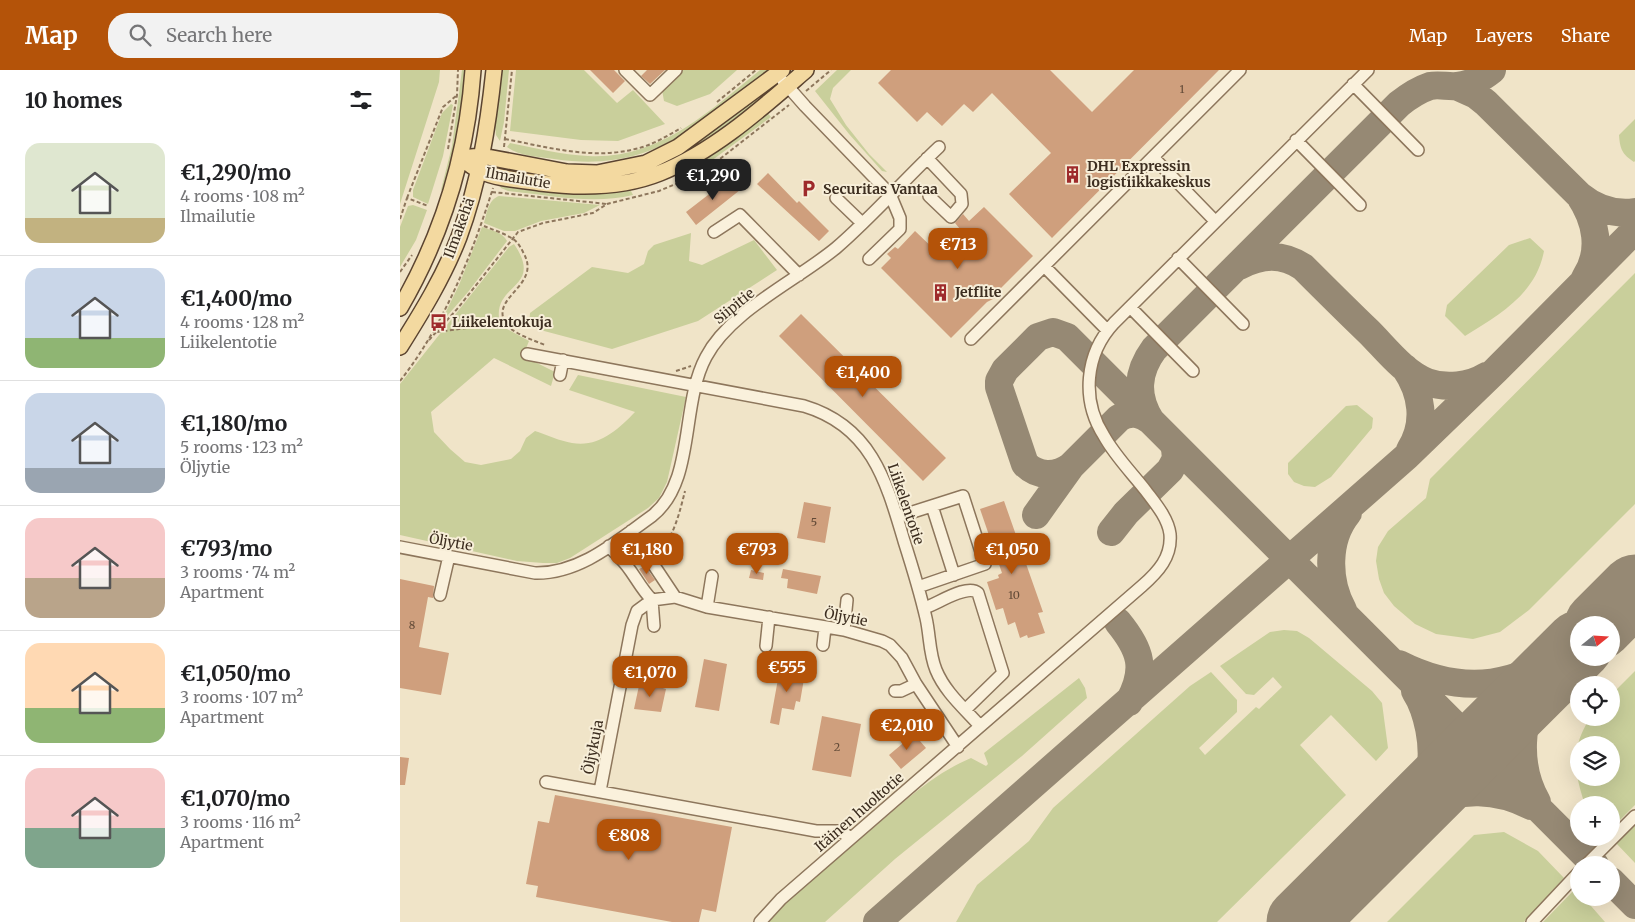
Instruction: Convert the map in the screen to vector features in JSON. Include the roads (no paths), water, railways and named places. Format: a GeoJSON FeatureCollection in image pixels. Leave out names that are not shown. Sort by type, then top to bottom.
{"type":"FeatureCollection","features":[{"type":"Feature","properties":{"kind":"main road","name":"Ilmakehä"},"geometry":{"type":"LineString","coordinates":[[400,308],[441,225],[462,158],[473,70]]}},
{"type":"Feature","properties":{"kind":"main road","name":"Ilmakehä"},"geometry":{"type":"LineString","coordinates":[[400,347],[429,301],[458,237],[480,163],[494,70]]}},
{"type":"Feature","properties":{"kind":"main road","name":"Ilmailutie"},"geometry":{"type":"LineString","coordinates":[[480,163],[497,176],[567,186],[616,184],[640,180],[660,173],[705,149],[739,125],[806,70]]}},
{"type":"Feature","properties":{"kind":"main road","name":"Ilmailutie"},"geometry":{"type":"LineString","coordinates":[[462,158],[480,163],[567,172],[597,173],[646,164],[678,147],[779,72]]}},
{"type":"Feature","properties":{"kind":"street"},"geometry":{"type":"LineString","coordinates":[[625,70],[650,95],[676,70]]}},
{"type":"Feature","properties":{"kind":"street"},"geometry":{"type":"LineString","coordinates":[[971,339],[1240,70]]}},
{"type":"Feature","properties":{"kind":"street","name":"Itäinen huoltotie"},"geometry":{"type":"LineString","coordinates":[[760,922],[781,899],[1155,574],[1167,556],[1170,534],[1167,524],[1150,497],[1105,438],[1094,416],[1090,403],[1089,376],[1095,352],[1107,330],[1368,70]]}},
{"type":"Feature","properties":{"kind":"street"},"geometry":{"type":"LineString","coordinates":[[779,72],[787,86],[890,194],[900,218],[900,229],[869,259]]}},
{"type":"Feature","properties":{"kind":"street"},"geometry":{"type":"LineString","coordinates":[[1353,84],[1418,150]]}},
{"type":"Feature","properties":{"kind":"street"},"geometry":{"type":"LineString","coordinates":[[1296,140],[1360,205]]}},
{"type":"Feature","properties":{"kind":"street","name":"Siipitie"},"geometry":{"type":"LineString","coordinates":[[631,531],[661,508],[672,492],[679,470],[695,384],[702,365],[720,336],[730,326],[835,249],[939,147]]}},
{"type":"Feature","properties":{"kind":"street"},"geometry":{"type":"LineString","coordinates":[[1153,157],[1215,221]]}},
{"type":"Feature","properties":{"kind":"street"},"geometry":{"type":"LineString","coordinates":[[927,158],[961,194],[962,204],[950,217],[929,196]]}},
{"type":"Feature","properties":{"kind":"street"},"geometry":{"type":"LineString","coordinates":[[836,198],[862,223]]}},
{"type":"Feature","properties":{"kind":"street"},"geometry":{"type":"LineString","coordinates":[[714,232],[740,215],[799,275]]}},
{"type":"Feature","properties":{"kind":"street"},"geometry":{"type":"LineString","coordinates":[[1178,258],[1243,324]]}},
{"type":"Feature","properties":{"kind":"street"},"geometry":{"type":"LineString","coordinates":[[1044,266],[1107,330]]}},
{"type":"Feature","properties":{"kind":"street"},"geometry":{"type":"LineString","coordinates":[[1130,307],[1193,371]]}},
{"type":"Feature","properties":{"kind":"street"},"geometry":{"type":"LineString","coordinates":[[527,354],[695,384]]}},
{"type":"Feature","properties":{"kind":"street"},"geometry":{"type":"LineString","coordinates":[[560,375],[563,360]]}},
{"type":"Feature","properties":{"kind":"street","name":"Liikelentotie"},"geometry":{"type":"LineString","coordinates":[[695,384],[804,406],[836,419],[856,436],[874,457],[897,517],[924,608],[931,657],[951,696],[980,726]]}},
{"type":"Feature","properties":{"kind":"street"},"geometry":{"type":"LineString","coordinates":[[897,517],[963,496],[985,564],[918,587]]}},
{"type":"Feature","properties":{"kind":"street"},"geometry":{"type":"LineString","coordinates":[[932,506],[954,574]]}},
{"type":"Feature","properties":{"kind":"street"},"geometry":{"type":"LineString","coordinates":[[631,531],[675,597]]}},
{"type":"Feature","properties":{"kind":"street","name":"Öljytie"},"geometry":{"type":"LineString","coordinates":[[400,548],[535,573],[552,573],[573,568],[631,531]]}},
{"type":"Feature","properties":{"kind":"street"},"geometry":{"type":"LineString","coordinates":[[609,546],[620,557],[641,589],[652,600],[654,626]]}},
{"type":"Feature","properties":{"kind":"street"},"geometry":{"type":"LineString","coordinates":[[440,595],[449,556]]}},
{"type":"Feature","properties":{"kind":"street"},"geometry":{"type":"LineString","coordinates":[[707,607],[712,576]]}},
{"type":"Feature","properties":{"kind":"street"},"geometry":{"type":"LineString","coordinates":[[924,608],[970,590],[978,593],[1003,673],[965,710]]}},
{"type":"Feature","properties":{"kind":"street","name":"Öljytie"},"geometry":{"type":"LineString","coordinates":[[652,600],[675,597],[707,607],[844,630],[874,638],[890,645],[902,658],[916,684],[958,747]]}},
{"type":"Feature","properties":{"kind":"street","name":"Öljykuja"},"geometry":{"type":"LineString","coordinates":[[600,791],[632,625],[637,610],[652,600]]}},
{"type":"Feature","properties":{"kind":"street"},"geometry":{"type":"LineString","coordinates":[[844,630],[847,600]]}},
{"type":"Feature","properties":{"kind":"street"},"geometry":{"type":"LineString","coordinates":[[766,646],[769,617]]}},
{"type":"Feature","properties":{"kind":"street"},"geometry":{"type":"LineString","coordinates":[[823,645],[825,628]]}},
{"type":"Feature","properties":{"kind":"street"},"geometry":{"type":"LineString","coordinates":[[895,691],[907,689],[916,684]]}},
{"type":"Feature","properties":{"kind":"street"},"geometry":{"type":"LineString","coordinates":[[546,782],[816,831],[840,831],[852,838]]}},
{"type":"Feature","properties":{"kind":"street"},"geometry":{"type":"LineString","coordinates":[[1595,856],[1635,816]]}},
{"type":"Feature","properties":{"kind":"street"},"geometry":{"type":"LineString","coordinates":[[1532,922],[1570,882]]}},
{"type":"Feature","properties":{"kind":"place","name":"DHL Expressin logistiikkakeskus"},"geometry":{"type":"Point","coordinates":[1073,174]}},
{"type":"Feature","properties":{"kind":"place","name":"Securitas Vantaa"},"geometry":{"type":"Point","coordinates":[809,189]}},
{"type":"Feature","properties":{"kind":"place","name":"Jetflite"},"geometry":{"type":"Point","coordinates":[941,292]}},
{"type":"Feature","properties":{"kind":"place","name":"Liikelentokuja"},"geometry":{"type":"Point","coordinates":[438,322]}}]}
